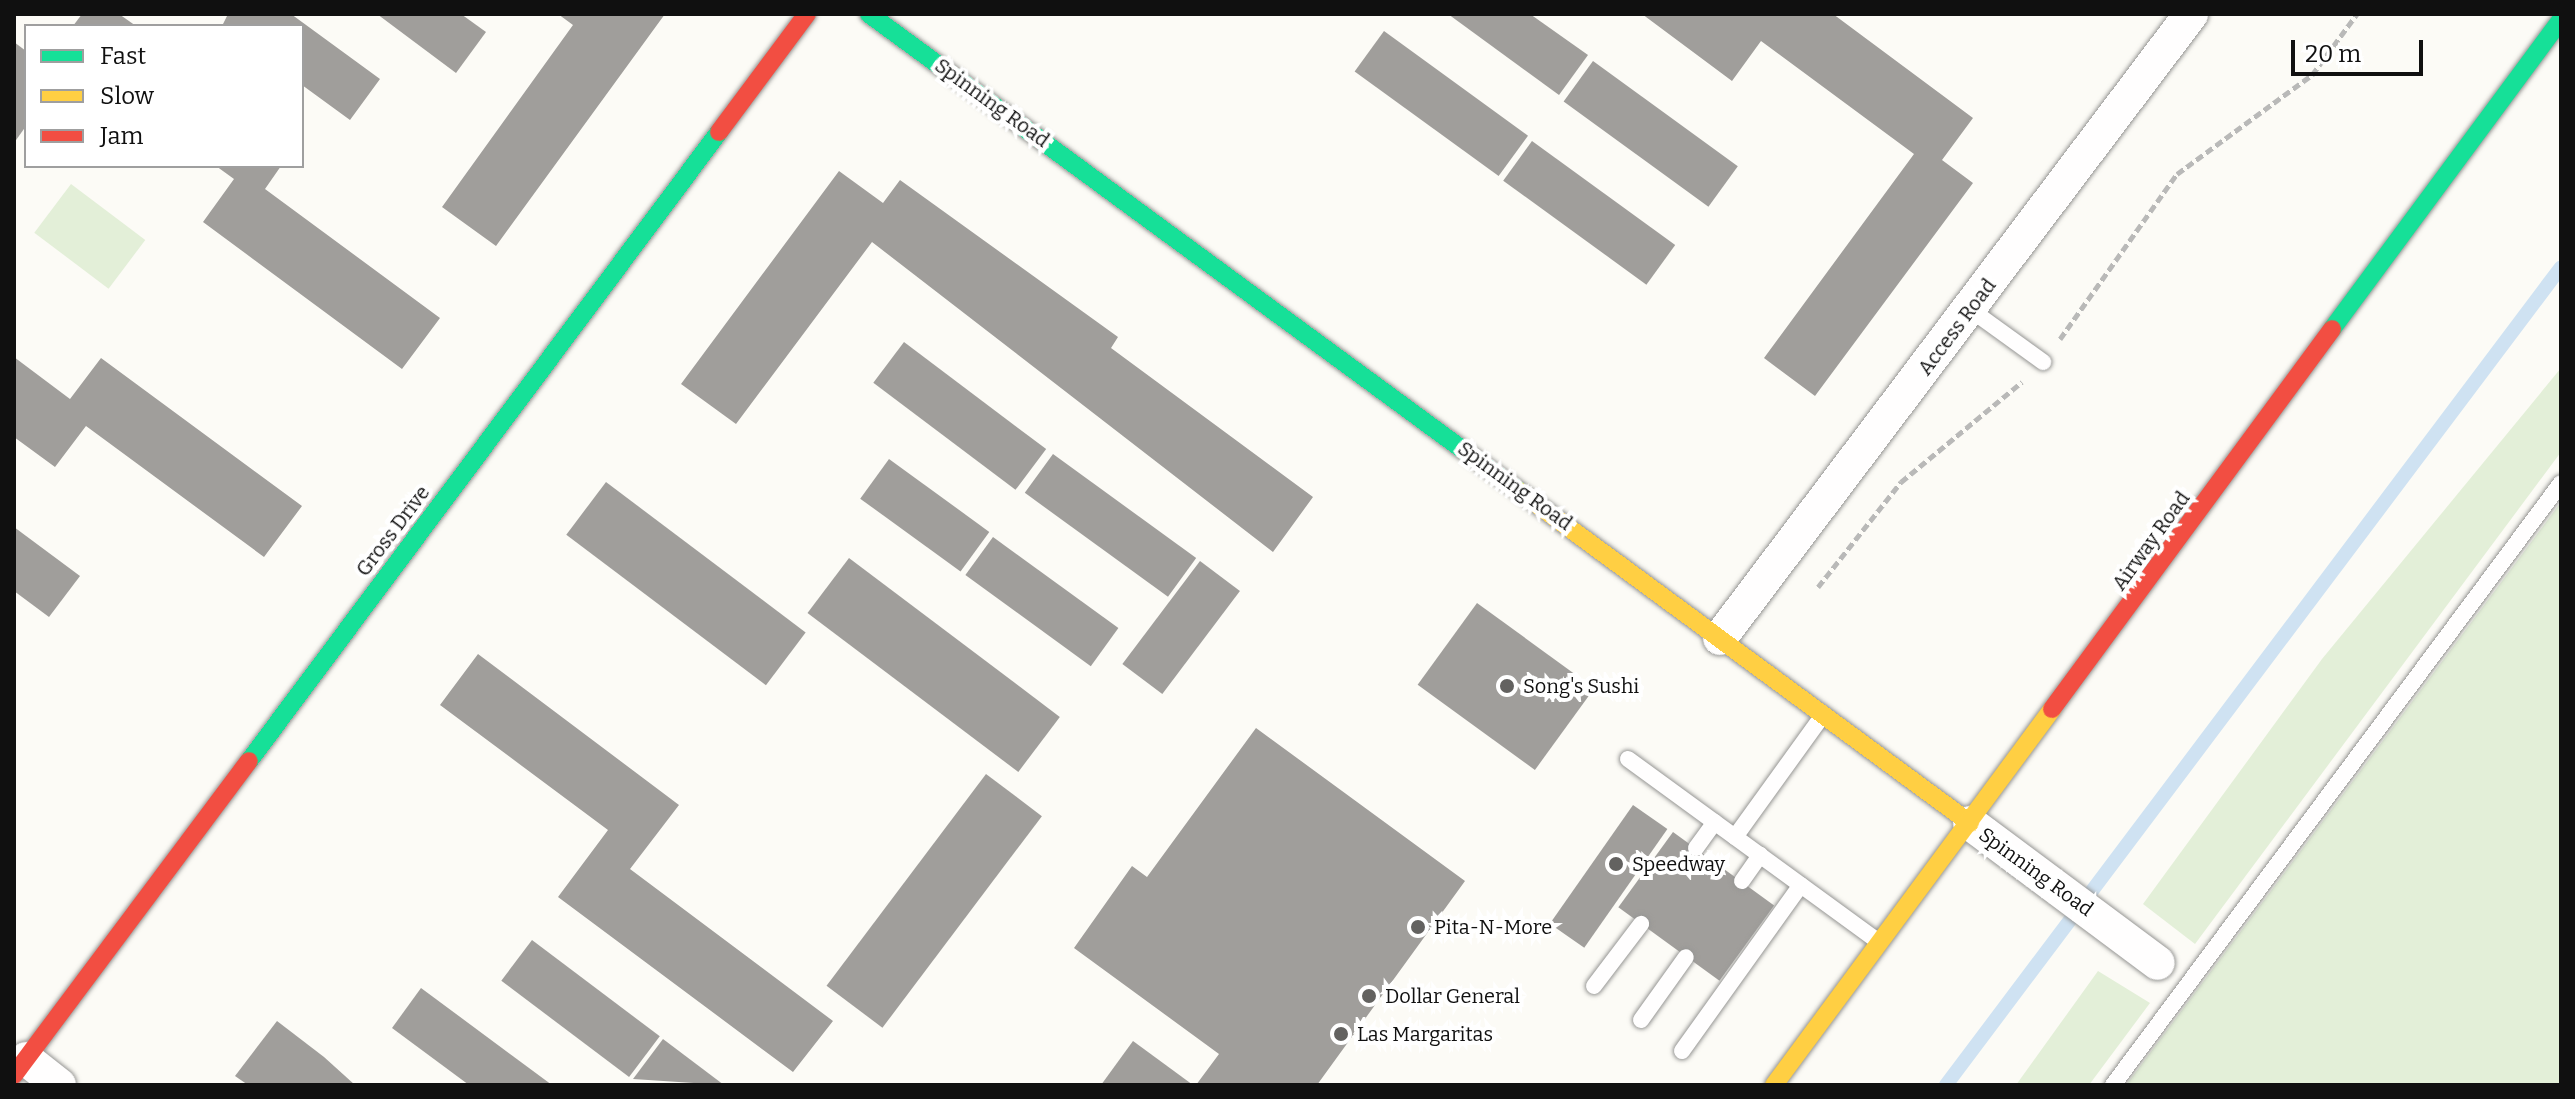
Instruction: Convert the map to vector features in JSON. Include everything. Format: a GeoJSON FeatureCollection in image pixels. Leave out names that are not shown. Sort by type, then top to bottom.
{"type":"FeatureCollection","features":[{"type":"Feature","properties":{"kind":"street","name":"Gross Drive"},"geometry":{"type":"LineString","coordinates":[[20,1067],[807,14]]}},
{"type":"Feature","properties":{"kind":"street","name":"Spinning Road"},"geometry":{"type":"LineString","coordinates":[[869,14],[1824,714],[2158,963]]}},
{"type":"Feature","properties":{"kind":"street","name":"Access Road"},"geometry":{"type":"LineString","coordinates":[[1720,638],[1971,310],[2191,14]]}},
{"type":"Feature","properties":{"kind":"street","name":"Airway Road"},"geometry":{"type":"LineString","coordinates":[[1774,1085],[2561,20]]}},
{"type":"Feature","properties":{"kind":"street"},"geometry":{"type":"LineString","coordinates":[[20,1067],[59,1085]]}},
{"type":"Feature","properties":{"kind":"lane"},"geometry":{"type":"LineString","coordinates":[[1971,310],[2043,362]]}},
{"type":"Feature","properties":{"kind":"lane"},"geometry":{"type":"LineString","coordinates":[[2113,1085],[2561,483]]}},
{"type":"Feature","properties":{"kind":"lane"},"geometry":{"type":"LineString","coordinates":[[1735,837],[1824,714]]}},
{"type":"Feature","properties":{"kind":"lane"},"geometry":{"type":"LineString","coordinates":[[1628,759],[1880,943]]}},
{"type":"Feature","properties":{"kind":"lane"},"geometry":{"type":"LineString","coordinates":[[1696,848],[1715,822]]}},
{"type":"Feature","properties":{"kind":"lane"},"geometry":{"type":"LineString","coordinates":[[1742,881],[1760,855]]}},
{"type":"Feature","properties":{"kind":"lane"},"geometry":{"type":"LineString","coordinates":[[1682,1051],[1801,885]]}},
{"type":"Feature","properties":{"kind":"lane"},"geometry":{"type":"LineString","coordinates":[[1594,986],[1641,924]]}},
{"type":"Feature","properties":{"kind":"lane"},"geometry":{"type":"LineString","coordinates":[[1641,1020],[1686,957]]}},
{"type":"Feature","properties":{"kind":"lane"},"geometry":{"type":"LineString","coordinates":[[2158,963],[2189,986]]}},
{"type":"Feature","properties":{"kind":"path"},"geometry":{"type":"LineString","coordinates":[[1818,587],[1901,482],[2043,362],[2177,174],[2312,75],[2357,14]]}},
{"type":"Feature","properties":{"kind":"green space"},"geometry":{"type":"Polygon","coordinates":[[[71,184],[145,240],[109,289],[34,233],[71,184]]]}},
{"type":"Feature","properties":{"kind":"green space"},"geometry":{"type":"Polygon","coordinates":[[[2561,368],[2561,452],[2195,944],[2143,904],[2322,659],[2561,368]]]}},
{"type":"Feature","properties":{"kind":"green space"},"geometry":{"type":"Polygon","coordinates":[[[2561,502],[2561,1085],[2126,1085],[2561,502]]]}},
{"type":"Feature","properties":{"kind":"green space"},"geometry":{"type":"Polygon","coordinates":[[[2098,971],[2150,1003],[2089,1085],[2016,1085],[2098,971]]]}},
{"type":"Feature","properties":{"kind":"building"},"geometry":{"type":"Polygon","coordinates":[[[82,14],[119,14],[133,24],[74,24],[82,14]]]}},
{"type":"Feature","properties":{"kind":"building"},"geometry":{"type":"Polygon","coordinates":[[[228,14],[291,14],[380,79],[350,120],[304,86],[304,24],[223,24],[228,14]]]}},
{"type":"Feature","properties":{"kind":"building"},"geometry":{"type":"Polygon","coordinates":[[[377,14],[461,14],[486,32],[456,73],[377,14]]]}},
{"type":"Feature","properties":{"kind":"building"},"geometry":{"type":"Polygon","coordinates":[[[558,14],[665,14],[496,246],[442,207],[573,25],[558,14]]]}},
{"type":"Feature","properties":{"kind":"building"},"geometry":{"type":"Polygon","coordinates":[[[1448,14],[1530,14],[1588,55],[1559,95],[1448,14]]]}},
{"type":"Feature","properties":{"kind":"building"},"geometry":{"type":"Polygon","coordinates":[[[1642,14],[1833,14],[1973,118],[1942,160],[1973,183],[1815,396],[1764,358],[1914,154],[1761,41],[1732,81],[1642,14]]]}},
{"type":"Feature","properties":{"kind":"building"},"geometry":{"type":"Polygon","coordinates":[[[1384,31],[1528,136],[1499,176],[1355,71],[1384,31]]]}},
{"type":"Feature","properties":{"kind":"building"},"geometry":{"type":"Polygon","coordinates":[[[14,42],[24,50],[24,129],[14,143],[14,42]]]}},
{"type":"Feature","properties":{"kind":"building"},"geometry":{"type":"Polygon","coordinates":[[[1593,61],[1738,166],[1708,207],[1564,101],[1593,61]]]}},
{"type":"Feature","properties":{"kind":"building"},"geometry":{"type":"Polygon","coordinates":[[[1532,141],[1675,245],[1646,285],[1503,181],[1532,141]]]}},
{"type":"Feature","properties":{"kind":"building"},"geometry":{"type":"Polygon","coordinates":[[[219,168],[280,168],[265,189],[440,318],[402,369],[203,222],[234,179],[219,168]]]}},
{"type":"Feature","properties":{"kind":"building"},"geometry":{"type":"Polygon","coordinates":[[[839,171],[883,203],[900,180],[1118,337],[1111,348],[1313,497],[1273,552],[872,242],[736,424],[681,384],[839,171]]]}},
{"type":"Feature","properties":{"kind":"building"},"geometry":{"type":"Polygon","coordinates":[[[904,342],[1046,449],[1015,490],[873,383],[904,342]]]}},
{"type":"Feature","properties":{"kind":"building"},"geometry":{"type":"Polygon","coordinates":[[[14,357],[70,399],[101,358],[302,506],[264,557],[86,426],[55,467],[14,437],[14,357]]]}},
{"type":"Feature","properties":{"kind":"building"},"geometry":{"type":"Polygon","coordinates":[[[1053,454],[1196,558],[1168,597],[1025,493],[1053,454]]]}},
{"type":"Feature","properties":{"kind":"building"},"geometry":{"type":"Polygon","coordinates":[[[889,459],[989,532],[961,572],[860,499],[889,459]]]}},
{"type":"Feature","properties":{"kind":"building"},"geometry":{"type":"Polygon","coordinates":[[[606,482],[806,632],[766,685],[566,535],[606,482]]]}},
{"type":"Feature","properties":{"kind":"building"},"geometry":{"type":"Polygon","coordinates":[[[14,527],[80,576],[49,617],[14,591],[14,527]]]}},
{"type":"Feature","properties":{"kind":"building"},"geometry":{"type":"Polygon","coordinates":[[[993,537],[1118,628],[1091,666],[965,575],[993,537]]]}},
{"type":"Feature","properties":{"kind":"building"},"geometry":{"type":"Polygon","coordinates":[[[849,558],[1060,717],[1018,772],[807,613],[849,558]]]}},
{"type":"Feature","properties":{"kind":"building"},"geometry":{"type":"Polygon","coordinates":[[[1200,561],[1240,591],[1162,694],[1122,664],[1200,561]]]}},
{"type":"Feature","properties":{"kind":"building","name":"Song's Sushi"},"geometry":{"type":"Polygon","coordinates":[[[1477,603],[1594,688],[1535,770],[1418,685],[1477,603]]]}},
{"type":"Feature","properties":{"kind":"building"},"geometry":{"type":"Polygon","coordinates":[[[478,654],[679,805],[630,869],[833,1021],[793,1072],[558,897],[608,830],[440,705],[478,654]]]}},
{"type":"Feature","properties":{"kind":"building"},"geometry":{"type":"Polygon","coordinates":[[[1256,728],[1465,881],[1317,1085],[1196,1085],[1219,1054],[1074,948],[1132,866],[1147,877],[1256,728]]]}},
{"type":"Feature","properties":{"kind":"building"},"geometry":{"type":"Polygon","coordinates":[[[986,774],[1042,816],[882,1028],[827,986],[986,774]]]}},
{"type":"Feature","properties":{"kind":"building"},"geometry":{"type":"Polygon","coordinates":[[[1633,805],[1667,829],[1584,948],[1550,924],[1633,805]]]}},
{"type":"Feature","properties":{"kind":"building"},"geometry":{"type":"Polygon","coordinates":[[[1673,832],[1774,905],[1719,981],[1618,907],[1673,832]]]}},
{"type":"Feature","properties":{"kind":"building"},"geometry":{"type":"Polygon","coordinates":[[[532,940],[660,1036],[629,1077],[501,981],[532,940]]]}},
{"type":"Feature","properties":{"kind":"building"},"geometry":{"type":"Polygon","coordinates":[[[421,988],[552,1085],[469,1085],[392,1028],[421,988]]]}},
{"type":"Feature","properties":{"kind":"building"},"geometry":{"type":"Polygon","coordinates":[[[277,1021],[355,1085],[248,1085],[235,1076],[277,1021]]]}},
{"type":"Feature","properties":{"kind":"building"},"geometry":{"type":"Polygon","coordinates":[[[663,1039],[724,1085],[633,1079],[663,1039]]]}},
{"type":"Feature","properties":{"kind":"building"},"geometry":{"type":"Polygon","coordinates":[[[1133,1041],[1193,1085],[1101,1085],[1133,1041]]]}},
{"type":"Feature","properties":{"kind":"waterway"},"geometry":{"type":"LineString","coordinates":[[1946,1085],[2561,267]]}},
{"type":"Feature","properties":{"kind":"traffic: fast"},"geometry":{"type":"LineString","coordinates":[[869,14],[1519,491]]}},
{"type":"Feature","properties":{"kind":"traffic: fast"},"geometry":{"type":"LineString","coordinates":[[2332,329],[2561,20]]}},
{"type":"Feature","properties":{"kind":"traffic: fast"},"geometry":{"type":"LineString","coordinates":[[249,761],[719,132]]}},
{"type":"Feature","properties":{"kind":"traffic: slow"},"geometry":{"type":"LineString","coordinates":[[1519,491],[1970,823]]}},
{"type":"Feature","properties":{"kind":"traffic: slow"},"geometry":{"type":"LineString","coordinates":[[1774,1085],[2052,709]]}},
{"type":"Feature","properties":{"kind":"traffic: jam"},"geometry":{"type":"LineString","coordinates":[[719,132],[807,14]]}},
{"type":"Feature","properties":{"kind":"traffic: jam"},"geometry":{"type":"LineString","coordinates":[[2052,709],[2332,329]]}},
{"type":"Feature","properties":{"kind":"traffic: jam"},"geometry":{"type":"LineString","coordinates":[[14,1075],[249,761]]}},
{"type":"Feature","properties":{"kind":"place","name":"Song's Sushi"},"geometry":{"type":"Point","coordinates":[1507,686]}},
{"type":"Feature","properties":{"kind":"place","name":"Speedway"},"geometry":{"type":"Point","coordinates":[1616,864]}},
{"type":"Feature","properties":{"kind":"place","name":"Pita-N-More"},"geometry":{"type":"Point","coordinates":[1418,927]}},
{"type":"Feature","properties":{"kind":"place","name":"Dollar General"},"geometry":{"type":"Point","coordinates":[1369,996]}},
{"type":"Feature","properties":{"kind":"place","name":"Las Margaritas"},"geometry":{"type":"Point","coordinates":[1341,1034]}}]}
